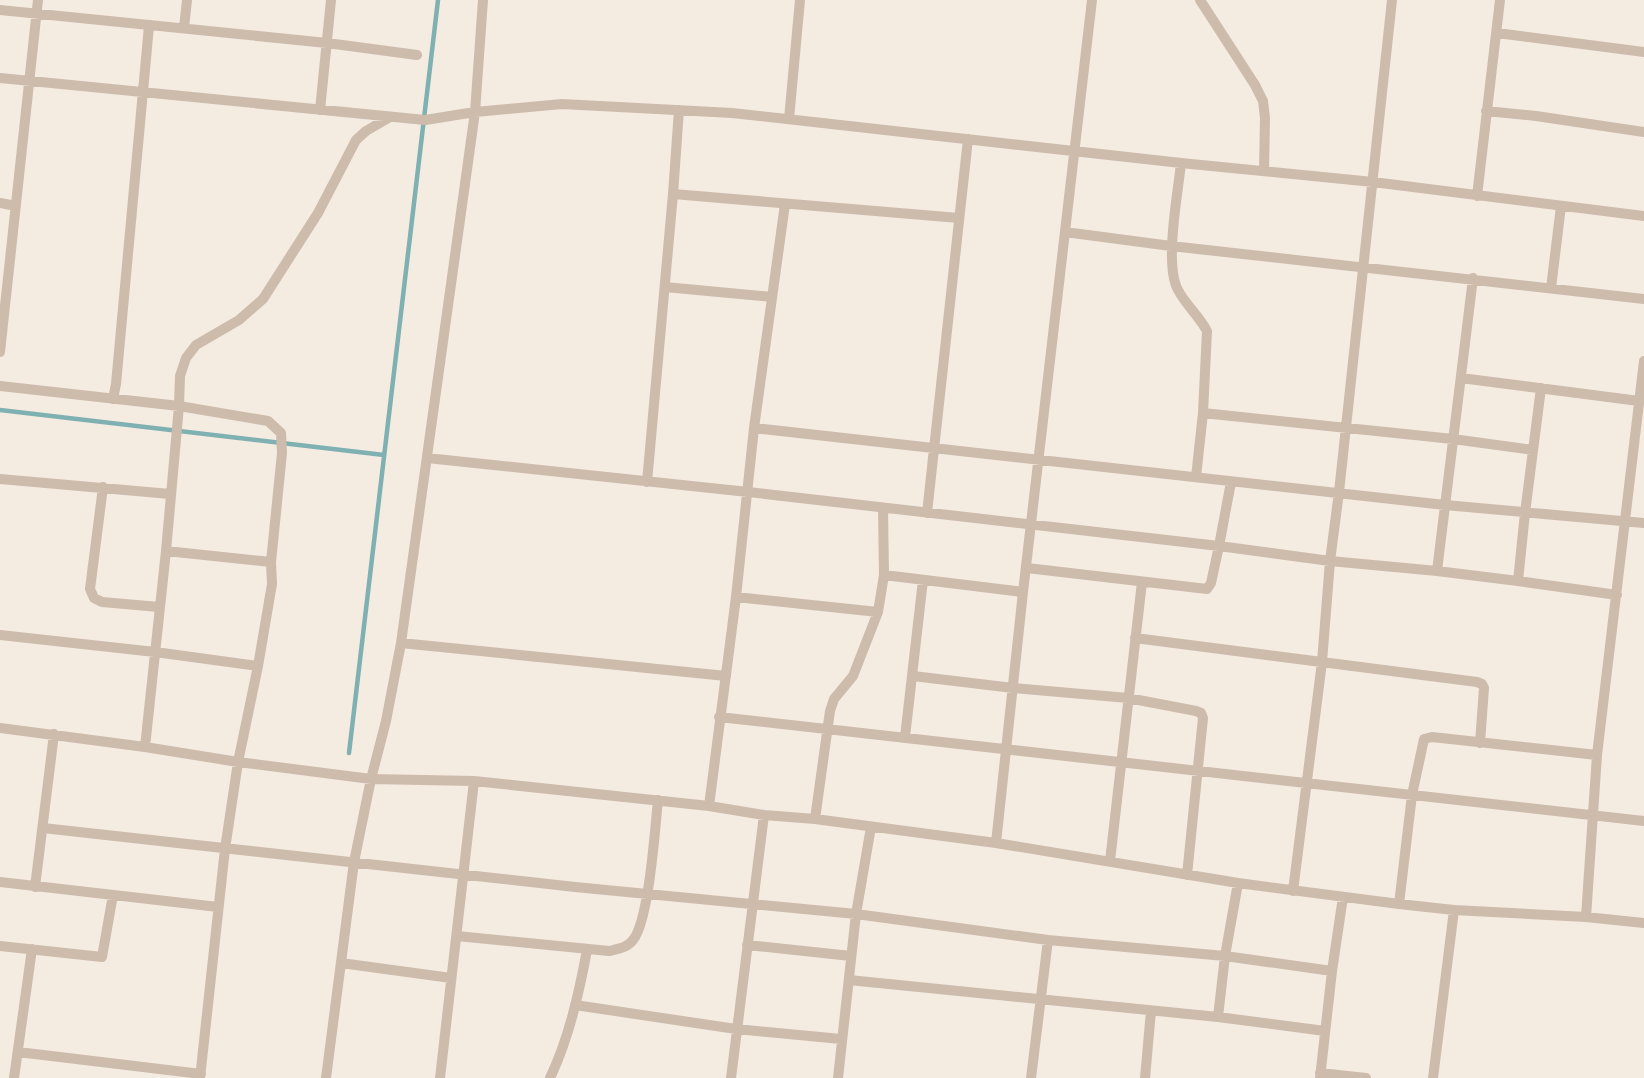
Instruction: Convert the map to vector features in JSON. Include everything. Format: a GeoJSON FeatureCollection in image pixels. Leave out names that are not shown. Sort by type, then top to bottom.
{"type":"FeatureCollection","features":[{"type":"Feature","properties":{"kind":"street"},"geometry":{"type":"LineString","coordinates":[[0,352],[2,309],[38,0]]}},
{"type":"Feature","properties":{"kind":"street"},"geometry":{"type":"LineString","coordinates":[[184,28],[187,0]]}},
{"type":"Feature","properties":{"kind":"street"},"geometry":{"type":"LineString","coordinates":[[320,110],[331,0]]}},
{"type":"Feature","properties":{"kind":"street"},"geometry":{"type":"LineString","coordinates":[[326,1078],[354,862],[401,643],[475,112],[483,0]]}},
{"type":"Feature","properties":{"kind":"street"},"geometry":{"type":"LineString","coordinates":[[789,119],[800,0]]}},
{"type":"Feature","properties":{"kind":"street"},"geometry":{"type":"LineString","coordinates":[[996,843],[1091,0]]}},
{"type":"Feature","properties":{"kind":"street"},"geometry":{"type":"LineString","coordinates":[[1200,0],[1263,101],[1265,171]]}},
{"type":"Feature","properties":{"kind":"street"},"geometry":{"type":"LineString","coordinates":[[1293,891],[1322,662],[1330,561],[1391,0]]}},
{"type":"Feature","properties":{"kind":"street"},"geometry":{"type":"LineString","coordinates":[[1477,196],[1500,0]]}},
{"type":"Feature","properties":{"kind":"street"},"geometry":{"type":"LineString","coordinates":[[0,10],[327,43],[417,55]]}},
{"type":"Feature","properties":{"kind":"street"},"geometry":{"type":"LineString","coordinates":[[113,399],[149,26]]}},
{"type":"Feature","properties":{"kind":"street"},"geometry":{"type":"LineString","coordinates":[[1497,33],[1644,52]]}},
{"type":"Feature","properties":{"kind":"street"},"geometry":{"type":"LineString","coordinates":[[0,78],[421,120],[562,104],[732,113],[1373,182],[1644,215]]}},
{"type":"Feature","properties":{"kind":"street"},"geometry":{"type":"LineString","coordinates":[[647,482],[679,110]]}},
{"type":"Feature","properties":{"kind":"street"},"geometry":{"type":"LineString","coordinates":[[1486,111],[1644,132]]}},
{"type":"Feature","properties":{"kind":"street"},"geometry":{"type":"LineString","coordinates":[[145,747],[180,406],[180,376],[186,358],[196,345],[239,320],[262,299],[318,213],[356,141],[366,131],[390,117]]}},
{"type":"Feature","properties":{"kind":"street"},"geometry":{"type":"LineString","coordinates":[[927,513],[968,139]]}},
{"type":"Feature","properties":{"kind":"street"},"geometry":{"type":"LineString","coordinates":[[1181,163],[1171,246],[1174,280],[1177,290],[1207,331],[1203,413],[1196,477]]}},
{"type":"Feature","properties":{"kind":"street"},"geometry":{"type":"LineString","coordinates":[[673,194],[959,218]]}},
{"type":"Feature","properties":{"kind":"street"},"geometry":{"type":"LineString","coordinates":[[0,203],[16,206]]}},
{"type":"Feature","properties":{"kind":"street"},"geometry":{"type":"LineString","coordinates":[[709,806],[736,597],[754,428],[785,204]]}},
{"type":"Feature","properties":{"kind":"street"},"geometry":{"type":"LineString","coordinates":[[1551,288],[1561,205]]}},
{"type":"Feature","properties":{"kind":"street"},"geometry":{"type":"LineString","coordinates":[[1065,232],[1644,299]]}},
{"type":"Feature","properties":{"kind":"street"},"geometry":{"type":"LineString","coordinates":[[1437,571],[1473,278]]}},
{"type":"Feature","properties":{"kind":"street"},"geometry":{"type":"LineString","coordinates":[[665,286],[772,297]]}},
{"type":"Feature","properties":{"kind":"street"},"geometry":{"type":"LineString","coordinates":[[1586,917],[1597,755],[1644,360]]}},
{"type":"Feature","properties":{"kind":"street"},"geometry":{"type":"LineString","coordinates":[[1461,378],[1639,401]]}},
{"type":"Feature","properties":{"kind":"street"},"geometry":{"type":"LineString","coordinates":[[0,386],[180,406],[268,421],[281,433],[282,453],[271,562],[272,584],[238,762],[225,849],[200,1076],[18,1052]]}},
{"type":"Feature","properties":{"kind":"street"},"geometry":{"type":"LineString","coordinates":[[1518,581],[1541,388]]}},
{"type":"Feature","properties":{"kind":"street"},"geometry":{"type":"LineString","coordinates":[[1203,413],[1533,450]]}},
{"type":"Feature","properties":{"kind":"street"},"geometry":{"type":"LineString","coordinates":[[754,428],[1445,505],[1644,523]]}},
{"type":"Feature","properties":{"kind":"street"},"geometry":{"type":"LineString","coordinates":[[427,458],[1437,571],[1617,595]]}},
{"type":"Feature","properties":{"kind":"street"},"geometry":{"type":"LineString","coordinates":[[0,479],[170,494]]}},
{"type":"Feature","properties":{"kind":"street"},"geometry":{"type":"LineString","coordinates":[[1027,568],[1208,589],[1231,482]]}},
{"type":"Feature","properties":{"kind":"street"},"geometry":{"type":"LineString","coordinates":[[103,487],[90,589],[94,598],[102,602],[159,607]]}},
{"type":"Feature","properties":{"kind":"street"},"geometry":{"type":"LineString","coordinates":[[815,819],[827,728],[834,699],[853,676],[878,612],[884,575],[884,508]]}},
{"type":"Feature","properties":{"kind":"street"},"geometry":{"type":"LineString","coordinates":[[166,551],[271,562]]}},
{"type":"Feature","properties":{"kind":"street"},"geometry":{"type":"LineString","coordinates":[[884,575],[1023,592]]}},
{"type":"Feature","properties":{"kind":"street"},"geometry":{"type":"LineString","coordinates":[[905,737],[923,580]]}},
{"type":"Feature","properties":{"kind":"street"},"geometry":{"type":"LineString","coordinates":[[1110,861],[1142,582]]}},
{"type":"Feature","properties":{"kind":"street"},"geometry":{"type":"LineString","coordinates":[[736,597],[878,612]]}},
{"type":"Feature","properties":{"kind":"street"},"geometry":{"type":"LineString","coordinates":[[0,635],[258,666]]}},
{"type":"Feature","properties":{"kind":"street"},"geometry":{"type":"LineString","coordinates":[[1135,638],[1482,684],[1484,688],[1480,743]]}},
{"type":"Feature","properties":{"kind":"street"},"geometry":{"type":"LineString","coordinates":[[401,643],[726,676]]}},
{"type":"Feature","properties":{"kind":"street"},"geometry":{"type":"LineString","coordinates":[[913,676],[1128,698],[1201,713],[1203,718],[1199,769],[1187,875]]}},
{"type":"Feature","properties":{"kind":"street"},"geometry":{"type":"LineString","coordinates":[[719,717],[1007,747],[1644,821]]}},
{"type":"Feature","properties":{"kind":"street"},"geometry":{"type":"LineString","coordinates":[[0,728],[372,779],[474,781],[815,819],[996,843],[1238,883],[1399,904],[1644,923]]}},
{"type":"Feature","properties":{"kind":"street"},"geometry":{"type":"LineString","coordinates":[[35,887],[54,734]]}},
{"type":"Feature","properties":{"kind":"street"},"geometry":{"type":"LineString","coordinates":[[1399,904],[1412,795],[1424,739],[1432,737],[1597,755]]}},
{"type":"Feature","properties":{"kind":"street"},"geometry":{"type":"LineString","coordinates":[[440,1078],[474,781]]}},
{"type":"Feature","properties":{"kind":"street"},"geometry":{"type":"LineString","coordinates":[[457,936],[587,950],[622,949],[632,942],[638,933],[647,894],[658,800]]}},
{"type":"Feature","properties":{"kind":"street"},"geometry":{"type":"LineString","coordinates":[[731,1078],[764,814]]}},
{"type":"Feature","properties":{"kind":"street"},"geometry":{"type":"LineString","coordinates":[[838,1078],[856,914],[871,827]]}},
{"type":"Feature","properties":{"kind":"street"},"geometry":{"type":"LineString","coordinates":[[43,828],[464,875],[856,914],[1048,940],[1225,956],[1332,971]]}},
{"type":"Feature","properties":{"kind":"street"},"geometry":{"type":"LineString","coordinates":[[0,882],[218,906]]}},
{"type":"Feature","properties":{"kind":"street"},"geometry":{"type":"LineString","coordinates":[[1218,1017],[1238,883]]}},
{"type":"Feature","properties":{"kind":"street"},"geometry":{"type":"LineString","coordinates":[[0,946],[102,957],[113,895]]}},
{"type":"Feature","properties":{"kind":"street"},"geometry":{"type":"LineString","coordinates":[[1343,897],[1320,1075],[1366,1078]]}},
{"type":"Feature","properties":{"kind":"street"},"geometry":{"type":"LineString","coordinates":[[1433,1078],[1454,909]]}},
{"type":"Feature","properties":{"kind":"street"},"geometry":{"type":"LineString","coordinates":[[1031,1078],[1048,940]]}},
{"type":"Feature","properties":{"kind":"street"},"geometry":{"type":"LineString","coordinates":[[747,945],[851,956]]}},
{"type":"Feature","properties":{"kind":"street"},"geometry":{"type":"LineString","coordinates":[[14,1078],[32,949]]}},
{"type":"Feature","properties":{"kind":"street"},"geometry":{"type":"LineString","coordinates":[[550,1078],[575,1005],[587,950]]}},
{"type":"Feature","properties":{"kind":"street"},"geometry":{"type":"LineString","coordinates":[[341,962],[451,978]]}},
{"type":"Feature","properties":{"kind":"street"},"geometry":{"type":"LineString","coordinates":[[849,980],[1218,1017],[1325,1031]]}},
{"type":"Feature","properties":{"kind":"street"},"geometry":{"type":"LineString","coordinates":[[575,1005],[736,1029],[841,1039]]}},
{"type":"Feature","properties":{"kind":"street"},"geometry":{"type":"LineString","coordinates":[[1151,1012],[1145,1078],[1155,1078]]}},
{"type":"Feature","properties":{"kind":"waterway"},"geometry":{"type":"LineString","coordinates":[[349,753],[438,0]]}},
{"type":"Feature","properties":{"kind":"waterway"},"geometry":{"type":"LineString","coordinates":[[0,410],[384,455]]}}]}
